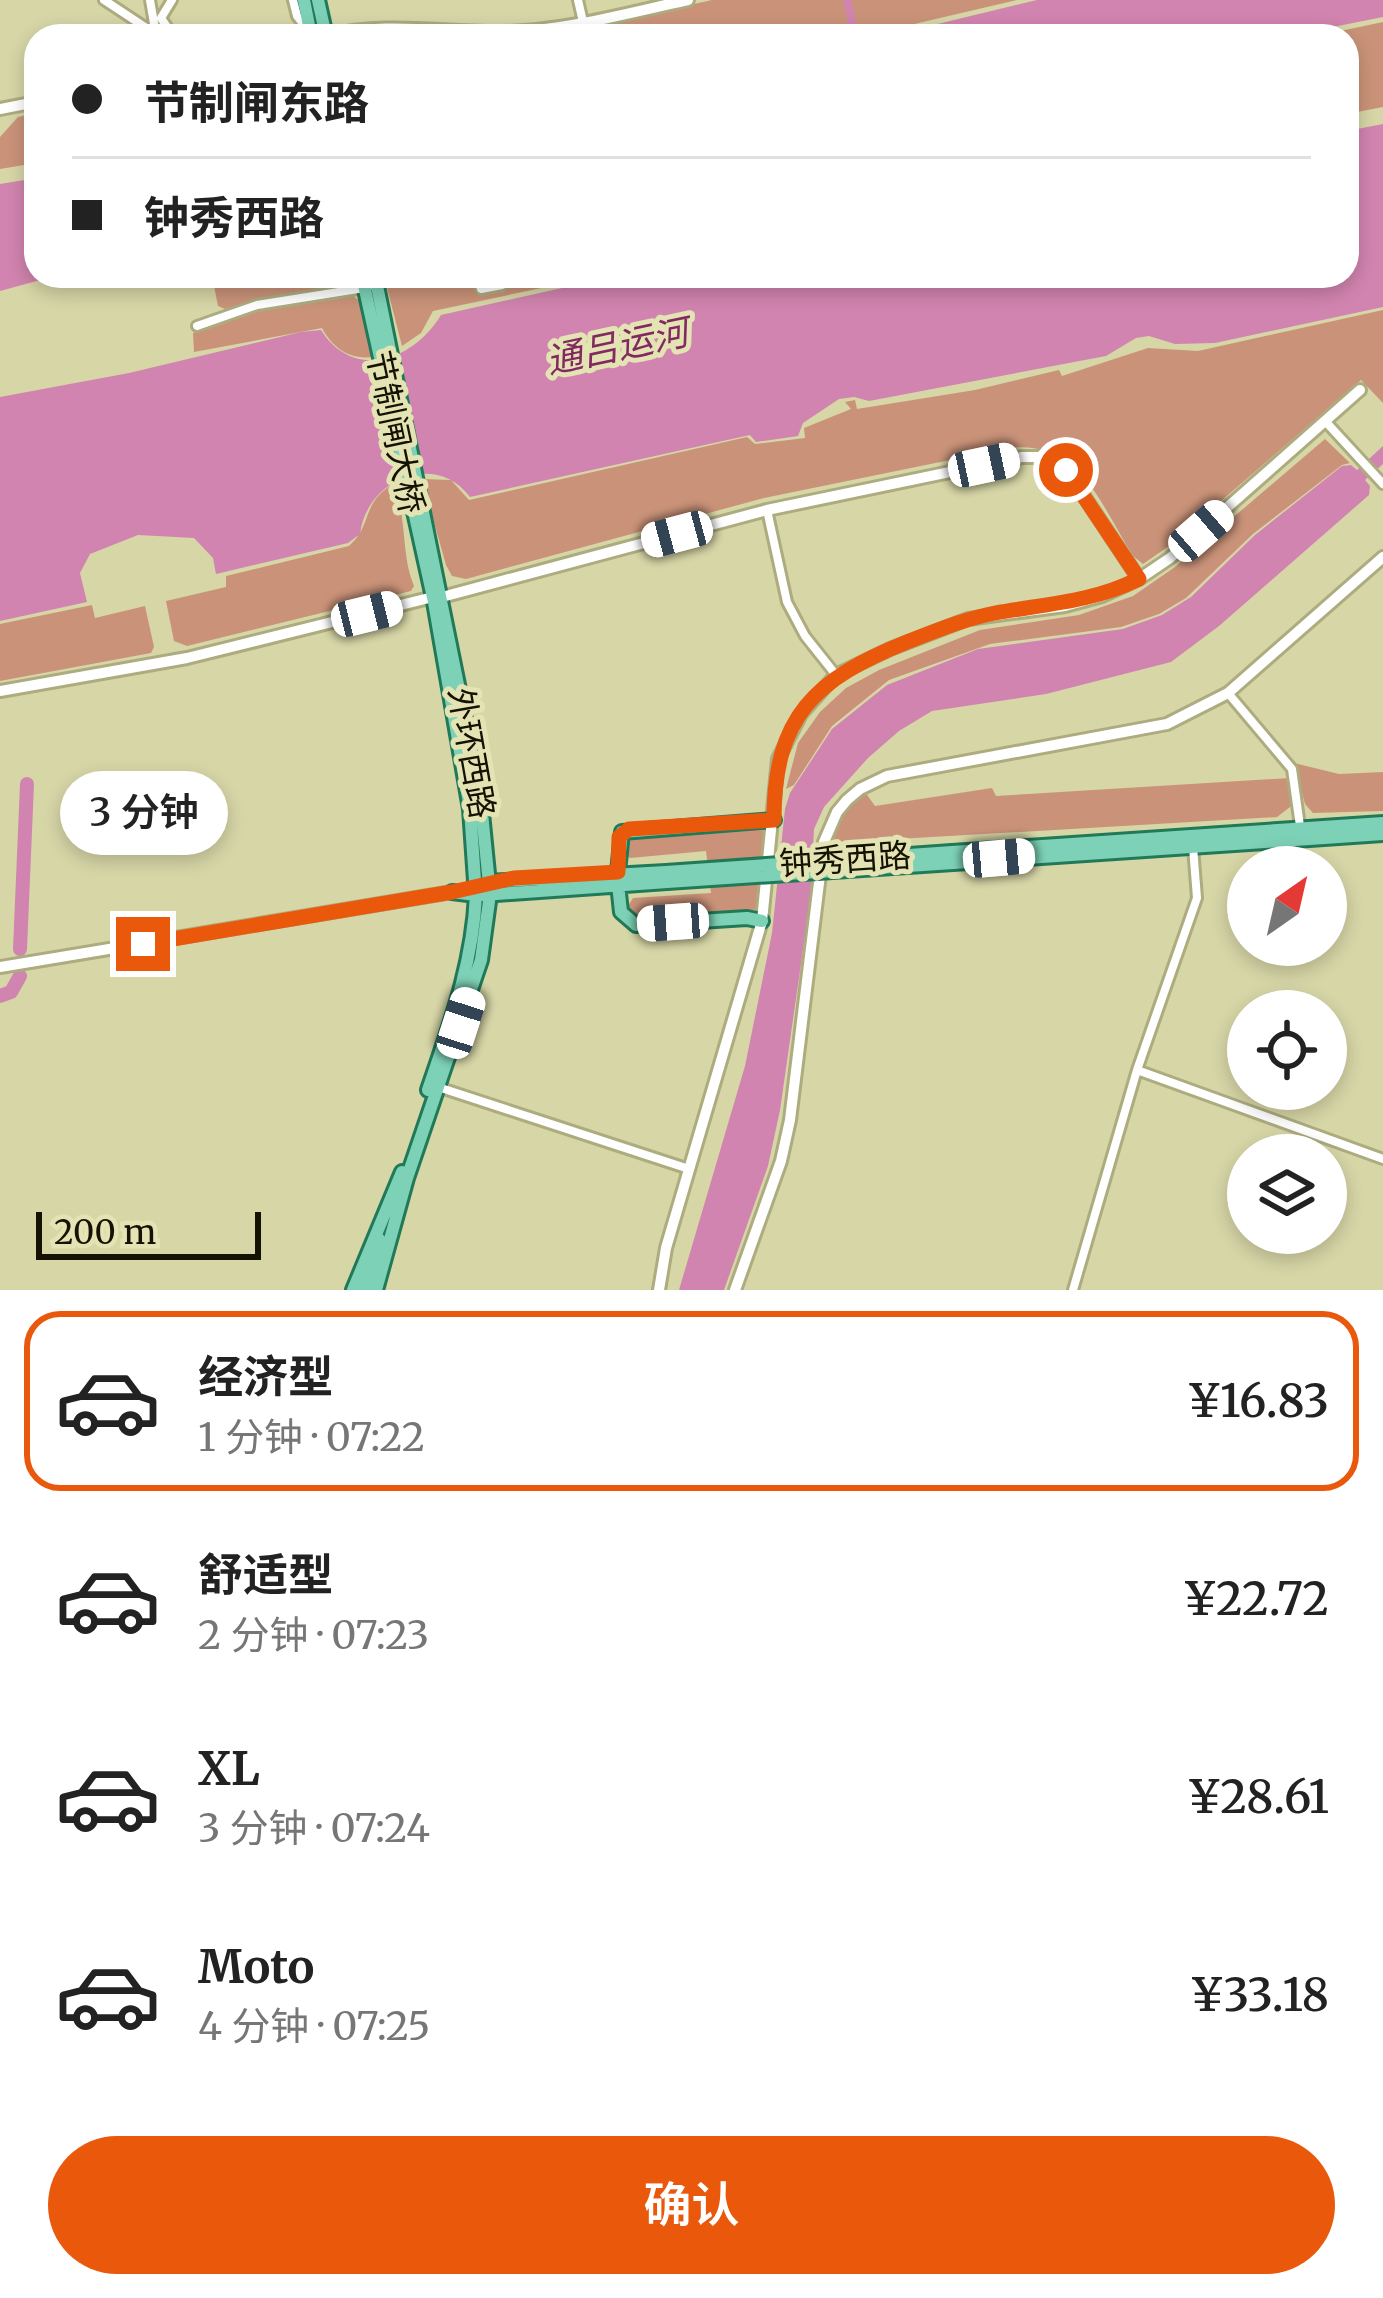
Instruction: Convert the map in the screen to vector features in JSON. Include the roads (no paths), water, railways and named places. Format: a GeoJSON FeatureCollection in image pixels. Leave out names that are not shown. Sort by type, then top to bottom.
{"type":"FeatureCollection","features":[{"type":"Feature","properties":{"kind":"main road","name":"节制闸大桥"},"geometry":{"type":"LineString","coordinates":[[371,288],[423,535]]}},
{"type":"Feature","properties":{"kind":"main road","name":"外环西路"},"geometry":{"type":"LineString","coordinates":[[364,1290],[481,960],[481,794],[423,535]]}},
{"type":"Feature","properties":{"kind":"main road"},"geometry":{"type":"LineString","coordinates":[[762,921],[747,917],[636,925],[621,912],[619,837],[629,829],[774,820]]}},
{"type":"Feature","properties":{"kind":"main road","name":"钟秀西路"},"geometry":{"type":"LineString","coordinates":[[1193,839],[1300,826],[1383,823]]}},
{"type":"Feature","properties":{"kind":"main road","name":"钟秀西路"},"geometry":{"type":"LineString","coordinates":[[483,889],[1193,839],[1383,833]]}},
{"type":"Feature","properties":{"kind":"main road","name":"外环西路"},"geometry":{"type":"LineString","coordinates":[[376,1290],[404,1176],[463,988],[483,889]]}},
{"type":"Feature","properties":{"kind":"main road"},"geometry":{"type":"LineString","coordinates":[[452,892],[483,889]]}},
{"type":"Feature","properties":{"kind":"main road","name":"外环西路"},"geometry":{"type":"LineString","coordinates":[[353,1290],[404,1176]]}},
{"type":"Feature","properties":{"kind":"street"},"geometry":{"type":"LineString","coordinates":[[104,0],[139,24]]}},
{"type":"Feature","properties":{"kind":"street"},"geometry":{"type":"LineString","coordinates":[[578,0],[583,22]]}},
{"type":"Feature","properties":{"kind":"street"},"geometry":{"type":"LineString","coordinates":[[567,24],[688,0]]}},
{"type":"Feature","properties":{"kind":"street"},"geometry":{"type":"LineString","coordinates":[[197,326],[284,298],[334,288]]}},
{"type":"Feature","properties":{"kind":"street"},"geometry":{"type":"LineString","coordinates":[[659,1290],[689,1169],[762,921],[774,782],[783,748],[800,714],[836,675],[968,619],[1065,605],[1102,596],[1139,579],[1170,558],[1360,390]]}},
{"type":"Feature","properties":{"kind":"street"},"geometry":{"type":"LineString","coordinates":[[1326,422],[1383,484]]}},
{"type":"Feature","properties":{"kind":"street"},"geometry":{"type":"LineString","coordinates":[[0,691],[187,658],[767,510],[1022,457],[1047,458],[1066,470],[1139,579]]}},
{"type":"Feature","properties":{"kind":"street"},"geometry":{"type":"LineString","coordinates":[[767,510],[787,602],[805,637],[836,675]]}},
{"type":"Feature","properties":{"kind":"street"},"geometry":{"type":"LineString","coordinates":[[735,1290],[782,1161],[824,842],[837,812],[860,789],[887,776],[1167,724],[1228,693],[1383,557]]}},
{"type":"Feature","properties":{"kind":"street"},"geometry":{"type":"LineString","coordinates":[[1228,693],[1292,769],[1300,826]]}},
{"type":"Feature","properties":{"kind":"street"},"geometry":{"type":"LineString","coordinates":[[1073,1290],[1137,1070],[1197,898],[1193,839]]}},
{"type":"Feature","properties":{"kind":"street"},"geometry":{"type":"LineString","coordinates":[[0,967],[452,892]]}},
{"type":"Feature","properties":{"kind":"street"},"geometry":{"type":"LineString","coordinates":[[1137,1070],[1383,1159]]}},
{"type":"Feature","properties":{"kind":"street"},"geometry":{"type":"LineString","coordinates":[[438,1087],[689,1169]]}},
{"type":"Feature","properties":{"kind":"water"},"geometry":{"type":"Polygon","coordinates":[[[1037,0],[1383,0],[1383,17],[1348,24],[938,24],[1037,0]]]}},
{"type":"Feature","properties":{"kind":"water","name":"通吕运河"},"geometry":{"type":"Polygon","coordinates":[[[1383,124],[1383,307],[1215,343],[1136,338],[1106,356],[869,401],[839,399],[803,423],[798,436],[756,442],[750,435],[470,497],[456,483],[439,476],[405,477],[375,498],[360,534],[348,543],[216,574],[213,558],[194,538],[138,535],[90,554],[80,573],[87,602],[0,621],[0,397],[321,330],[350,356],[383,359],[416,344],[441,315],[562,288],[1359,288],[1359,129],[1383,124]]]}},
{"type":"Feature","properties":{"kind":"water"},"geometry":{"type":"Polygon","coordinates":[[[24,180],[24,284],[0,291],[0,184],[24,180]]]}},
{"type":"Feature","properties":{"kind":"water"},"geometry":{"type":"Polygon","coordinates":[[[1383,446],[1383,464],[1365,480],[1369,495],[1171,662],[1046,694],[932,711],[868,758],[824,807],[814,829],[810,901],[768,1166],[724,1290],[679,1290],[745,1066],[772,933],[785,809],[790,793],[832,729],[887,685],[978,649],[1123,629],[1162,615],[1191,597],[1255,535],[1342,466],[1357,470],[1383,446]]]}},
{"type":"Feature","properties":{"kind":"waterway"},"geometry":{"type":"LineString","coordinates":[[847,0],[852,24]]}},
{"type":"Feature","properties":{"kind":"waterway"},"geometry":{"type":"LineString","coordinates":[[20,949],[27,784]]}},
{"type":"Feature","properties":{"kind":"waterway"},"geometry":{"type":"LineString","coordinates":[[0,996],[11,992],[20,976]]}}]}
